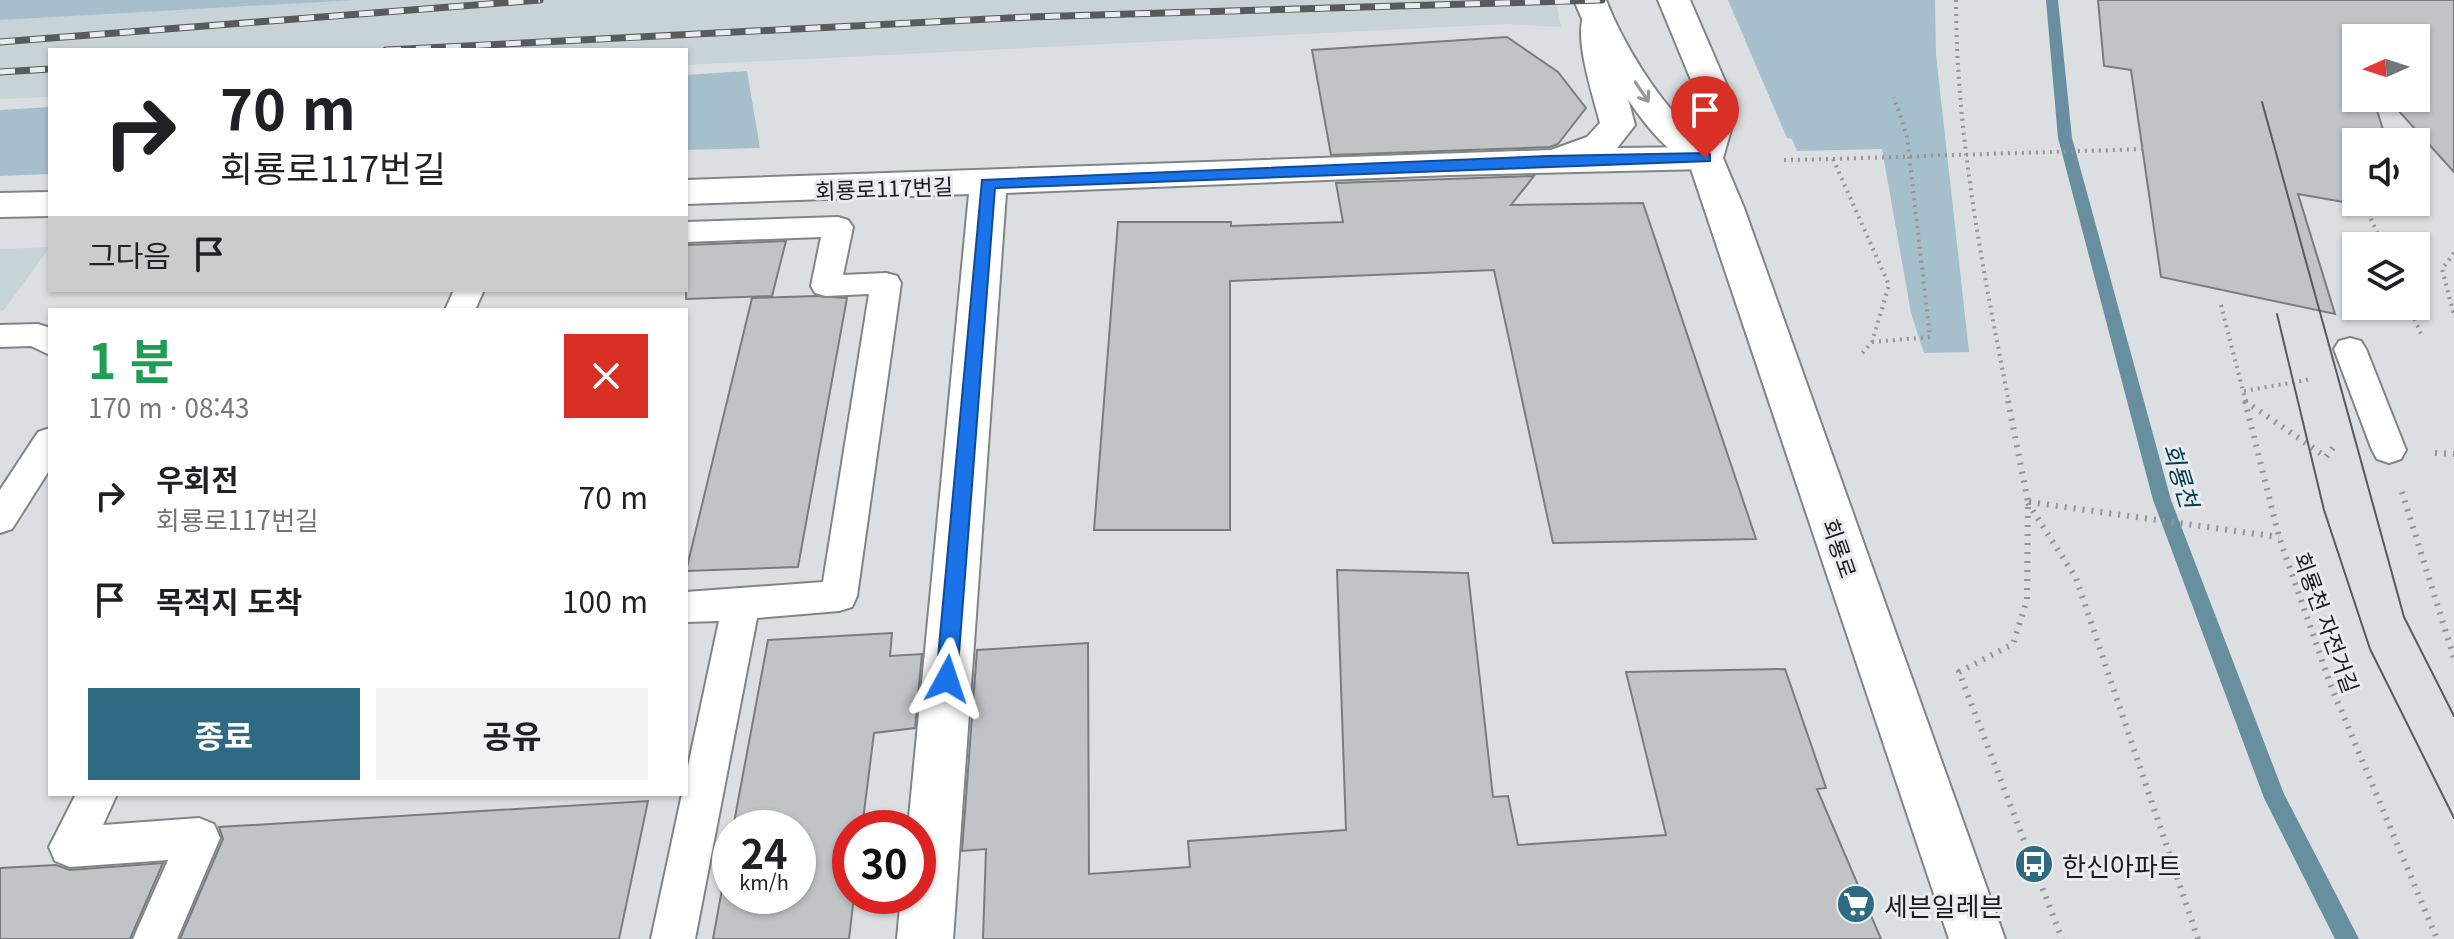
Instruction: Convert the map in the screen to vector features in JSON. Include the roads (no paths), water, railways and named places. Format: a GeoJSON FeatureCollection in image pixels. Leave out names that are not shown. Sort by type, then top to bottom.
{"type":"FeatureCollection","features":[{"type":"Feature","properties":{"kind":"street"},"geometry":{"type":"LineString","coordinates":[[1674,0],[1720,109],[1705,158]]}},
{"type":"Feature","properties":{"kind":"street"},"geometry":{"type":"LineString","coordinates":[[1547,160],[1600,145],[1618,125],[1599,49],[1594,9]]}},
{"type":"Feature","properties":{"kind":"street","name":"회룡로"},"geometry":{"type":"LineString","coordinates":[[1594,9],[1642,93],[1664,122],[1705,158],[1725,208],[1977,939]]}},
{"type":"Feature","properties":{"kind":"street","name":"회룡로117번길"},"geometry":{"type":"LineString","coordinates":[[688,192],[988,184],[1547,160],[1705,158]]}},
{"type":"Feature","properties":{"kind":"street"},"geometry":{"type":"LineString","coordinates":[[925,939],[988,184]]}},
{"type":"Feature","properties":{"kind":"street"},"geometry":{"type":"LineString","coordinates":[[0,205],[48,204]]}},
{"type":"Feature","properties":{"kind":"lane"},"geometry":{"type":"LineString","coordinates":[[688,232],[838,227],[826,286],[886,283],[839,596],[688,607]]}},
{"type":"Feature","properties":{"kind":"lane"},"geometry":{"type":"LineString","coordinates":[[0,336],[38,335],[48,342]]}},
{"type":"Feature","properties":{"kind":"lane"},"geometry":{"type":"LineString","coordinates":[[2350,349],[2389,450]]}},
{"type":"Feature","properties":{"kind":"lane"},"geometry":{"type":"LineString","coordinates":[[0,519],[48,444]]}},
{"type":"Feature","properties":{"kind":"lane"},"geometry":{"type":"LineString","coordinates":[[673,939],[741,604]]}},
{"type":"Feature","properties":{"kind":"lane"},"geometry":{"type":"LineString","coordinates":[[96,796],[70,847],[199,838],[155,939]]}},
{"type":"Feature","properties":{"kind":"waterway","name":"회룡천"},"geometry":{"type":"LineString","coordinates":[[2052,0],[2065,138],[2162,500],[2275,798],[2347,939]]}},
{"type":"Feature","properties":{"kind":"tram line"},"geometry":{"type":"LineString","coordinates":[[2262,102],[2404,617],[2454,716]]}},
{"type":"Feature","properties":{"kind":"tram line"},"geometry":{"type":"LineString","coordinates":[[2277,314],[2324,510],[2370,649],[2454,818]]}},
{"type":"Feature","properties":{"kind":"railway"},"geometry":{"type":"LineString","coordinates":[[0,42],[540,0]]}},
{"type":"Feature","properties":{"kind":"railway"},"geometry":{"type":"LineString","coordinates":[[425,48],[1029,17],[1602,0]]}},
{"type":"Feature","properties":{"kind":"railway"},"geometry":{"type":"LineString","coordinates":[[0,72],[48,69]]}},
{"type":"Feature","properties":{"kind":"place","name":"한신아파트"},"geometry":{"type":"Point","coordinates":[2034,864]}},
{"type":"Feature","properties":{"kind":"place","name":"세븐일레븐"},"geometry":{"type":"Point","coordinates":[1856,904]}}]}
